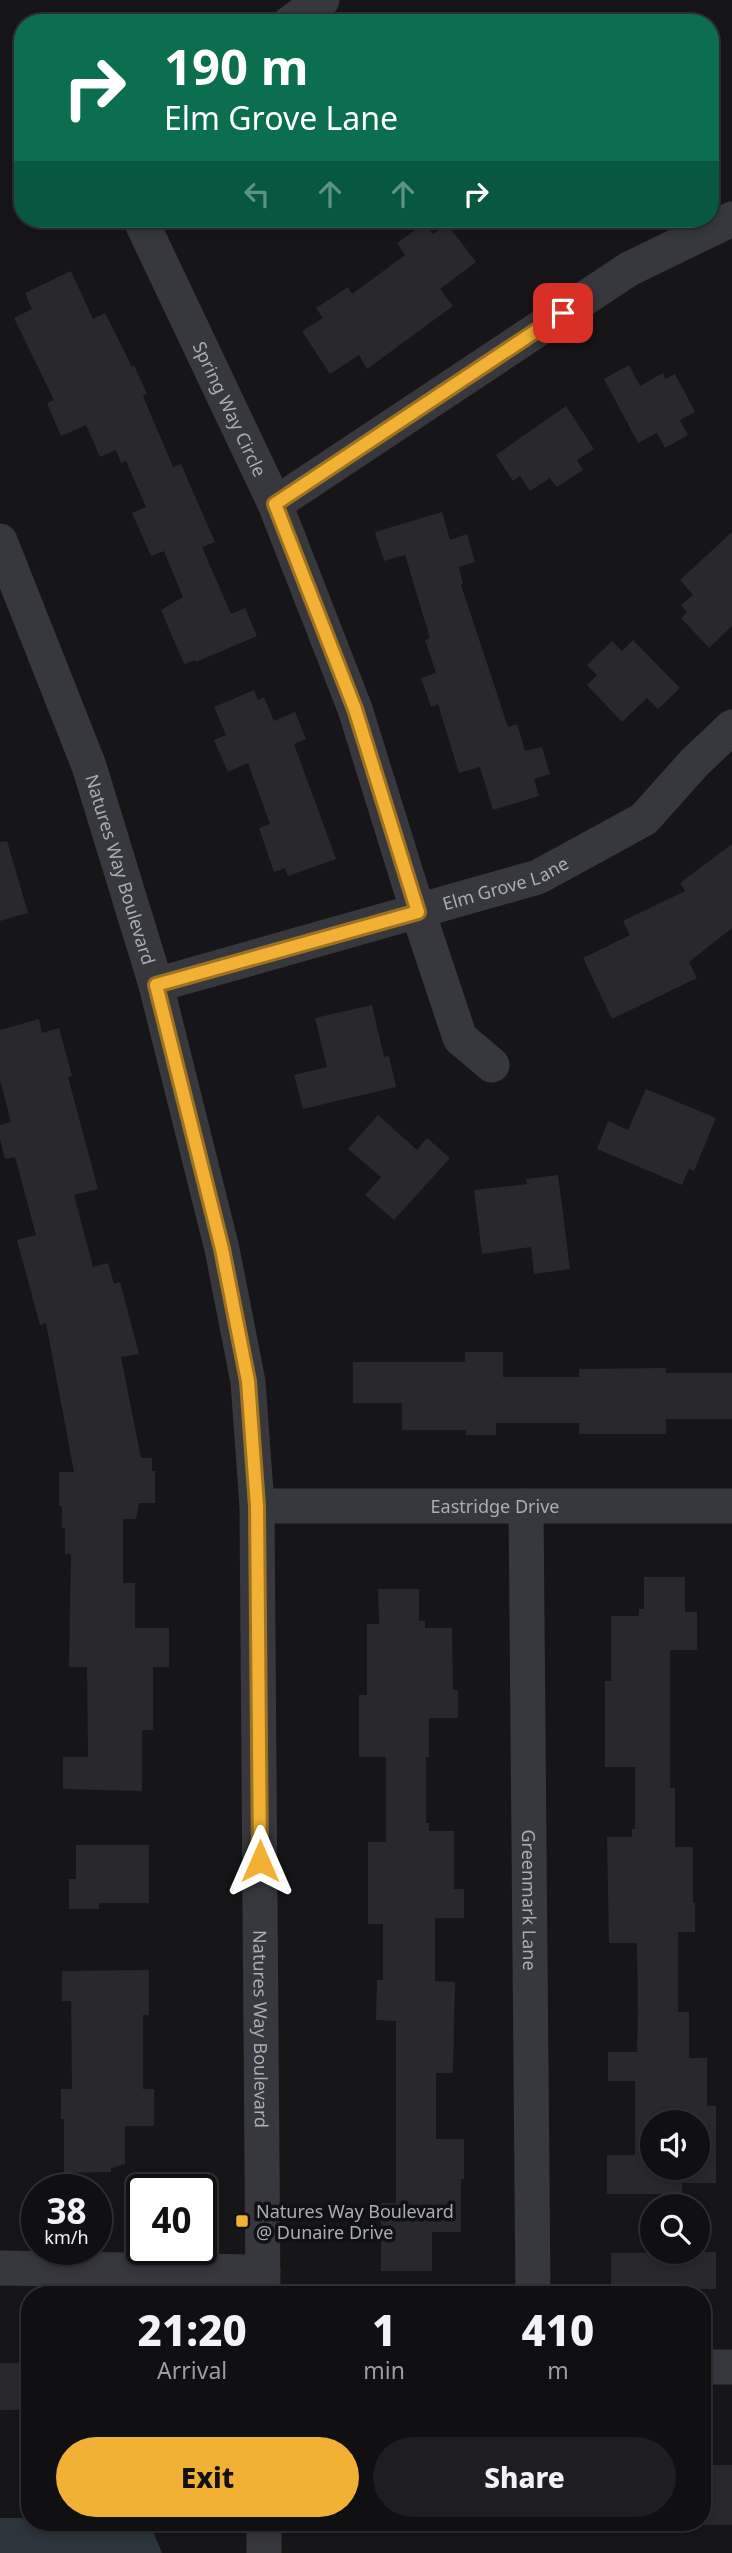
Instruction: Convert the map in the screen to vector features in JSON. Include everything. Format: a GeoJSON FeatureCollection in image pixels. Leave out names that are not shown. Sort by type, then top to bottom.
{"type":"FeatureCollection","features":[{"type":"Feature","properties":{"kind":"street"},"geometry":{"type":"LineString","coordinates":[[302,14],[321,0]]}},
{"type":"Feature","properties":{"kind":"street","name":"Spring Way Circle"},"geometry":{"type":"LineString","coordinates":[[145,228],[275,504],[355,709],[460,1038],[492,1065]]}},
{"type":"Feature","properties":{"kind":"street"},"geometry":{"type":"LineString","coordinates":[[275,504],[629,269],[713,228]]}},
{"type":"Feature","properties":{"kind":"street","name":"Natures Way Boulevard"},"geometry":{"type":"LineString","coordinates":[[0,541],[89,765],[156,985],[222,1249],[248,1381],[257,1506],[263,2283]]}},
{"type":"Feature","properties":{"kind":"street","name":"Elm Grove Lane"},"geometry":{"type":"LineString","coordinates":[[156,985],[538,877],[644,819],[694,763],[732,727]]}},
{"type":"Feature","properties":{"kind":"street","name":"Eastridge Drive"},"geometry":{"type":"LineString","coordinates":[[257,1506],[732,1506]]}},
{"type":"Feature","properties":{"kind":"street","name":"Greenmark Lane"},"geometry":{"type":"LineString","coordinates":[[526,1506],[533,2286]]}},
{"type":"Feature","properties":{"kind":"street"},"geometry":{"type":"LineString","coordinates":[[0,2268],[263,2283]]}},
{"type":"Feature","properties":{"kind":"street"},"geometry":{"type":"LineString","coordinates":[[711,2367],[732,2367]]}},
{"type":"Feature","properties":{"kind":"street"},"geometry":{"type":"LineString","coordinates":[[264,2531],[264,2553]]}},
{"type":"Feature","properties":{"kind":"shaded area"},"geometry":{"type":"Polygon","coordinates":[[[0,2518],[21,2518],[21,2531],[153,2531],[162,2553],[0,2553],[0,2518]]]}},
{"type":"Feature","properties":{"kind":"building"},"geometry":{"type":"Polygon","coordinates":[[[418,228],[429,228],[433,234],[441,228],[450,228],[476,262],[440,289],[453,306],[367,369],[359,355],[330,374],[302,331],[323,318],[316,308],[348,287],[352,294],[405,255],[397,243],[418,228]]]}},
{"type":"Feature","properties":{"kind":"building"},"geometry":{"type":"Polygon","coordinates":[[[71,271],[93,319],[105,313],[132,367],[134,365],[147,394],[143,396],[173,467],[181,464],[215,542],[202,547],[231,614],[245,608],[257,636],[196,662],[195,660],[184,664],[161,610],[183,597],[164,551],[151,556],[132,513],[146,507],[126,461],[121,463],[116,450],[100,457],[86,425],[61,436],[47,403],[54,400],[14,318],[32,309],[25,293],[71,271]]]}},
{"type":"Feature","properties":{"kind":"building"},"geometry":{"type":"Polygon","coordinates":[[[629,365],[640,386],[663,373],[665,379],[675,374],[695,412],[680,420],[688,435],[665,448],[657,433],[638,443],[604,379],[629,365]]]}},
{"type":"Feature","properties":{"kind":"building"},"geometry":{"type":"Polygon","coordinates":[[[566,406],[594,449],[577,460],[583,470],[557,487],[550,478],[530,491],[520,476],[513,481],[496,455],[566,406]]]}},
{"type":"Feature","properties":{"kind":"building"},"geometry":{"type":"Polygon","coordinates":[[[442,512],[450,540],[467,534],[475,562],[459,567],[461,585],[508,727],[517,724],[525,751],[542,747],[550,774],[534,779],[539,796],[493,810],[480,767],[459,773],[438,704],[431,707],[421,678],[436,673],[425,640],[430,638],[405,555],[384,561],[375,532],[442,512]]]}},
{"type":"Feature","properties":{"kind":"building"},"geometry":{"type":"Polygon","coordinates":[[[732,532],[732,626],[709,648],[681,618],[687,612],[681,605],[693,595],[680,580],[732,532]]]}},
{"type":"Feature","properties":{"kind":"building"},"geometry":{"type":"Polygon","coordinates":[[[633,640],[680,688],[658,709],[647,698],[622,722],[587,685],[597,675],[587,665],[612,641],[622,651],[633,640]]]}},
{"type":"Feature","properties":{"kind":"building"},"geometry":{"type":"Polygon","coordinates":[[[254,690],[258,700],[264,697],[274,721],[295,712],[306,739],[294,744],[336,859],[288,876],[285,868],[274,872],[259,828],[270,824],[248,763],[228,772],[214,740],[226,735],[214,707],[254,690]]]}},
{"type":"Feature","properties":{"kind":"building"},"geometry":{"type":"Polygon","coordinates":[[[7,841],[28,913],[0,921],[0,842],[7,841]]]}},
{"type":"Feature","properties":{"kind":"building"},"geometry":{"type":"Polygon","coordinates":[[[732,844],[732,928],[689,962],[697,978],[612,1019],[583,958],[630,935],[623,921],[685,891],[680,883],[732,844]]]}},
{"type":"Feature","properties":{"kind":"building"},"geometry":{"type":"Polygon","coordinates":[[[372,1005],[384,1057],[389,1056],[396,1087],[303,1109],[294,1075],[327,1067],[315,1018],[372,1005]]]}},
{"type":"Feature","properties":{"kind":"building"},"geometry":{"type":"Polygon","coordinates":[[[39,1019],[42,1033],[59,1028],[72,1076],[68,1077],[98,1189],[74,1195],[93,1267],[108,1263],[114,1284],[120,1282],[139,1354],[121,1357],[141,1458],[152,1458],[152,1471],[155,1471],[155,1503],[139,1503],[136,1519],[123,1519],[123,1583],[135,1583],[135,1628],[169,1628],[169,1667],[153,1667],[153,1730],[142,1730],[142,1791],[63,1789],[63,1757],[88,1757],[87,1667],[69,1667],[71,1554],[65,1554],[65,1528],[62,1528],[62,1506],[59,1506],[59,1472],[74,1472],[46,1323],[40,1325],[17,1240],[36,1235],[15,1157],[5,1159],[0,1139],[0,1125],[11,1122],[0,1080],[0,1030],[39,1019]]]}},
{"type":"Feature","properties":{"kind":"building"},"geometry":{"type":"Polygon","coordinates":[[[646,1089],[716,1118],[694,1171],[689,1169],[682,1185],[597,1149],[608,1121],[628,1130],[646,1089]]]}},
{"type":"Feature","properties":{"kind":"building"},"geometry":{"type":"Polygon","coordinates":[[[378,1115],[417,1150],[427,1138],[450,1158],[394,1220],[365,1195],[381,1177],[348,1149],[378,1115]]]}},
{"type":"Feature","properties":{"kind":"building"},"geometry":{"type":"Polygon","coordinates":[[[558,1175],[570,1269],[534,1274],[531,1247],[482,1254],[474,1190],[527,1184],[526,1179],[558,1175]]]}},
{"type":"Feature","properties":{"kind":"building"},"geometry":{"type":"Polygon","coordinates":[[[465,1352],[503,1352],[503,1377],[579,1377],[579,1369],[666,1368],[666,1373],[732,1373],[732,1419],[666,1419],[666,1434],[579,1434],[579,1423],[496,1423],[496,1435],[466,1435],[466,1430],[402,1430],[402,1403],[353,1403],[353,1362],[465,1362],[465,1352]]]}},
{"type":"Feature","properties":{"kind":"building"},"geometry":{"type":"Polygon","coordinates":[[[644,1577],[685,1577],[685,1612],[697,1612],[697,1650],[670,1650],[670,1788],[675,1788],[675,1847],[693,1847],[695,1903],[695,1932],[678,1932],[678,2012],[689,2012],[689,2058],[707,2058],[707,2106],[716,2106],[716,2183],[682,2183],[682,2194],[607,2194],[607,2155],[635,2155],[635,2081],[608,2081],[608,2052],[637,2052],[638,2012],[637,1943],[609,1943],[607,1837],[632,1837],[632,1829],[635,1829],[635,1767],[605,1767],[605,1681],[611,1681],[611,1616],[639,1616],[639,1609],[644,1609],[644,1577]]]}},
{"type":"Feature","properties":{"kind":"building"},"geometry":{"type":"Polygon","coordinates":[[[378,1589],[419,1589],[419,1621],[425,1621],[425,1628],[452,1628],[453,1690],[458,1690],[458,1718],[429,1718],[429,1757],[426,1757],[426,1823],[429,1823],[429,1831],[454,1831],[454,1889],[464,1889],[464,1918],[435,1918],[435,1981],[455,1982],[453,2073],[436,2073],[436,2139],[464,2139],[464,2179],[461,2179],[461,2232],[432,2232],[432,2271],[381,2271],[381,2203],[396,2203],[396,2021],[376,2020],[377,1980],[383,1980],[383,1924],[368,1924],[368,1842],[386,1842],[386,1757],[359,1757],[359,1695],[367,1695],[367,1624],[379,1624],[378,1589]]]}},
{"type":"Feature","properties":{"kind":"building"},"geometry":{"type":"Polygon","coordinates":[[[76,1845],[149,1845],[149,1903],[99,1903],[99,1909],[69,1909],[69,1879],[76,1879],[76,1845]]]}},
{"type":"Feature","properties":{"kind":"building"},"geometry":{"type":"Polygon","coordinates":[[[149,1970],[149,2015],[143,2015],[143,2089],[154,2089],[154,2126],[125,2126],[125,2164],[111,2168],[111,2172],[64,2173],[61,2089],[72,2089],[71,2001],[62,2001],[62,1971],[149,1970]]]}},
{"type":"Feature","properties":{"kind":"building"},"geometry":{"type":"Polygon","coordinates":[[[710,2252],[716,2252],[716,2289],[711,2289],[711,2286],[611,2286],[611,2253],[640,2253],[640,2264],[710,2264],[710,2252]]]}},
{"type":"Feature","properties":{"kind":"building"},"geometry":{"type":"Polygon","coordinates":[[[0,2363],[21,2363],[21,2410],[0,2410],[0,2363]]]}},
{"type":"Feature","properties":{"kind":"building"},"geometry":{"type":"Polygon","coordinates":[[[711,2465],[732,2465],[732,2525],[711,2525],[711,2465]]]}},
{"type":"Feature","properties":{"kind":"place","name":"Natures Way Boulevard @ Dunaire Drive"},"geometry":{"type":"Point","coordinates":[242,2221]}},
{"type":"Feature","properties":{"kind":"route"},"geometry":{"type":"LineString","coordinates":[[260,1861],[257,1506],[248,1381],[222,1249],[156,985],[418,912],[355,709],[275,504],[563,313]]}}]}
